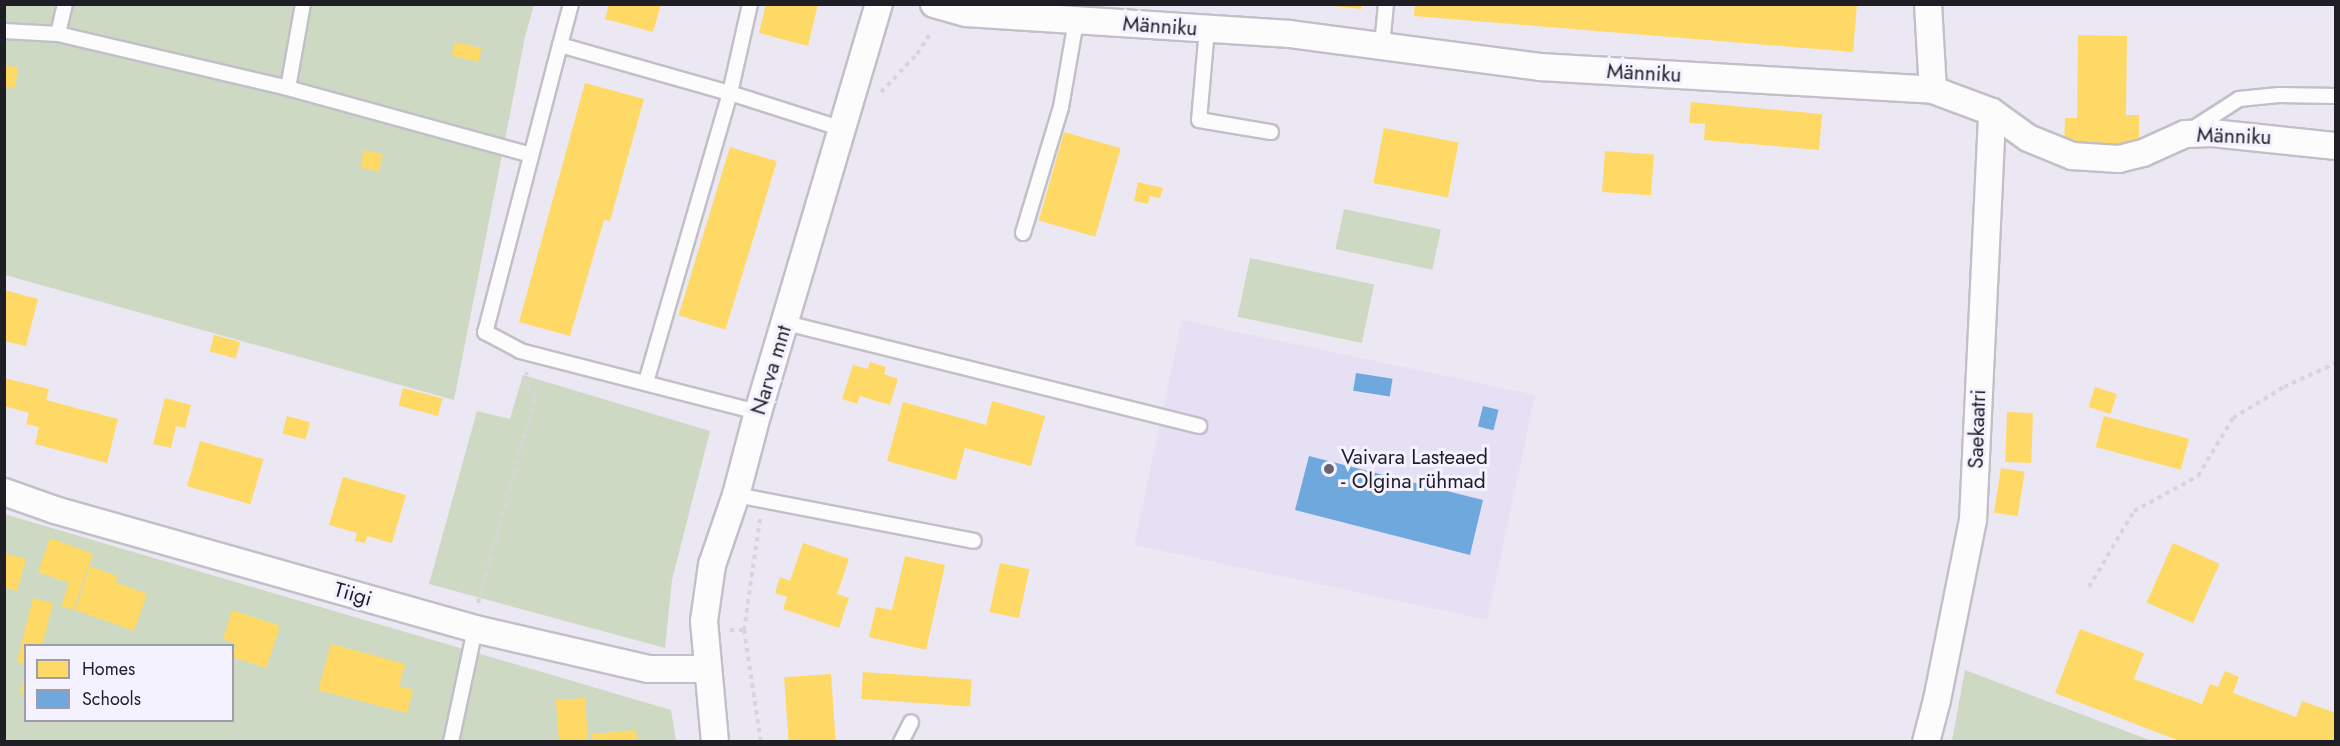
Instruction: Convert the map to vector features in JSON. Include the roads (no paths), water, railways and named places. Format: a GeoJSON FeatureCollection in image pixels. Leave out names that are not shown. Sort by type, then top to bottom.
{"type":"FeatureCollection","features":[{"type":"Feature","properties":{"kind":"street","name":"Narva mnt"},"geometry":{"type":"LineString","coordinates":[[716,741],[704,621],[712,565],[736,495],[758,412],[879,4]]}},
{"type":"Feature","properties":{"kind":"street"},"geometry":{"type":"LineString","coordinates":[[1928,4],[1934,90]]}},
{"type":"Feature","properties":{"kind":"street","name":"Männiku"},"geometry":{"type":"LineString","coordinates":[[937,5],[966,13],[1290,34],[1540,67],[1934,90],[1992,112],[2028,138],[2072,156],[2119,159],[2143,153],[2185,135],[2212,133],[2262,136],[2336,146]]}},
{"type":"Feature","properties":{"kind":"street","name":"Saekaatri"},"geometry":{"type":"LineString","coordinates":[[1926,741],[1937,700],[1973,520],[1992,112]]}},
{"type":"Feature","properties":{"kind":"street","name":"Tiigi"},"geometry":{"type":"LineString","coordinates":[[4,492],[55,510],[473,628],[648,669],[707,669]]}},
{"type":"Feature","properties":{"kind":"lane"},"geometry":{"type":"LineString","coordinates":[[58,34],[65,4]]}},
{"type":"Feature","properties":{"kind":"lane"},"geometry":{"type":"LineString","coordinates":[[288,88],[303,4]]}},
{"type":"Feature","properties":{"kind":"lane"},"geometry":{"type":"LineString","coordinates":[[571,4],[486,332],[520,351],[758,412]]}},
{"type":"Feature","properties":{"kind":"lane"},"geometry":{"type":"LineString","coordinates":[[646,382],[730,93],[750,4]]}},
{"type":"Feature","properties":{"kind":"lane"},"geometry":{"type":"LineString","coordinates":[[1382,46],[1386,4]]}},
{"type":"Feature","properties":{"kind":"lane"},"geometry":{"type":"LineString","coordinates":[[1023,233],[1061,106],[1076,21]]}},
{"type":"Feature","properties":{"kind":"lane"},"geometry":{"type":"LineString","coordinates":[[1207,29],[1199,120],[1271,132]]}},
{"type":"Feature","properties":{"kind":"lane"},"geometry":{"type":"LineString","coordinates":[[4,31],[58,34],[288,88],[531,155]]}},
{"type":"Feature","properties":{"kind":"lane"},"geometry":{"type":"LineString","coordinates":[[560,45],[730,93],[843,129]]}},
{"type":"Feature","properties":{"kind":"lane"},"geometry":{"type":"LineString","coordinates":[[2185,135],[2239,99],[2279,95],[2336,96]]}},
{"type":"Feature","properties":{"kind":"lane"},"geometry":{"type":"LineString","coordinates":[[786,323],[1199,426]]}},
{"type":"Feature","properties":{"kind":"lane"},"geometry":{"type":"LineString","coordinates":[[736,495],[762,502],[974,541]]}},
{"type":"Feature","properties":{"kind":"lane"},"geometry":{"type":"LineString","coordinates":[[451,741],[473,628]]}},
{"type":"Feature","properties":{"kind":"lane"},"geometry":{"type":"LineString","coordinates":[[901,741],[911,722]]}},
{"type":"Feature","properties":{"kind":"place","name":"Vaivara Lasteaed - Olgina rühmad"},"geometry":{"type":"Point","coordinates":[1329,469]}}]}
